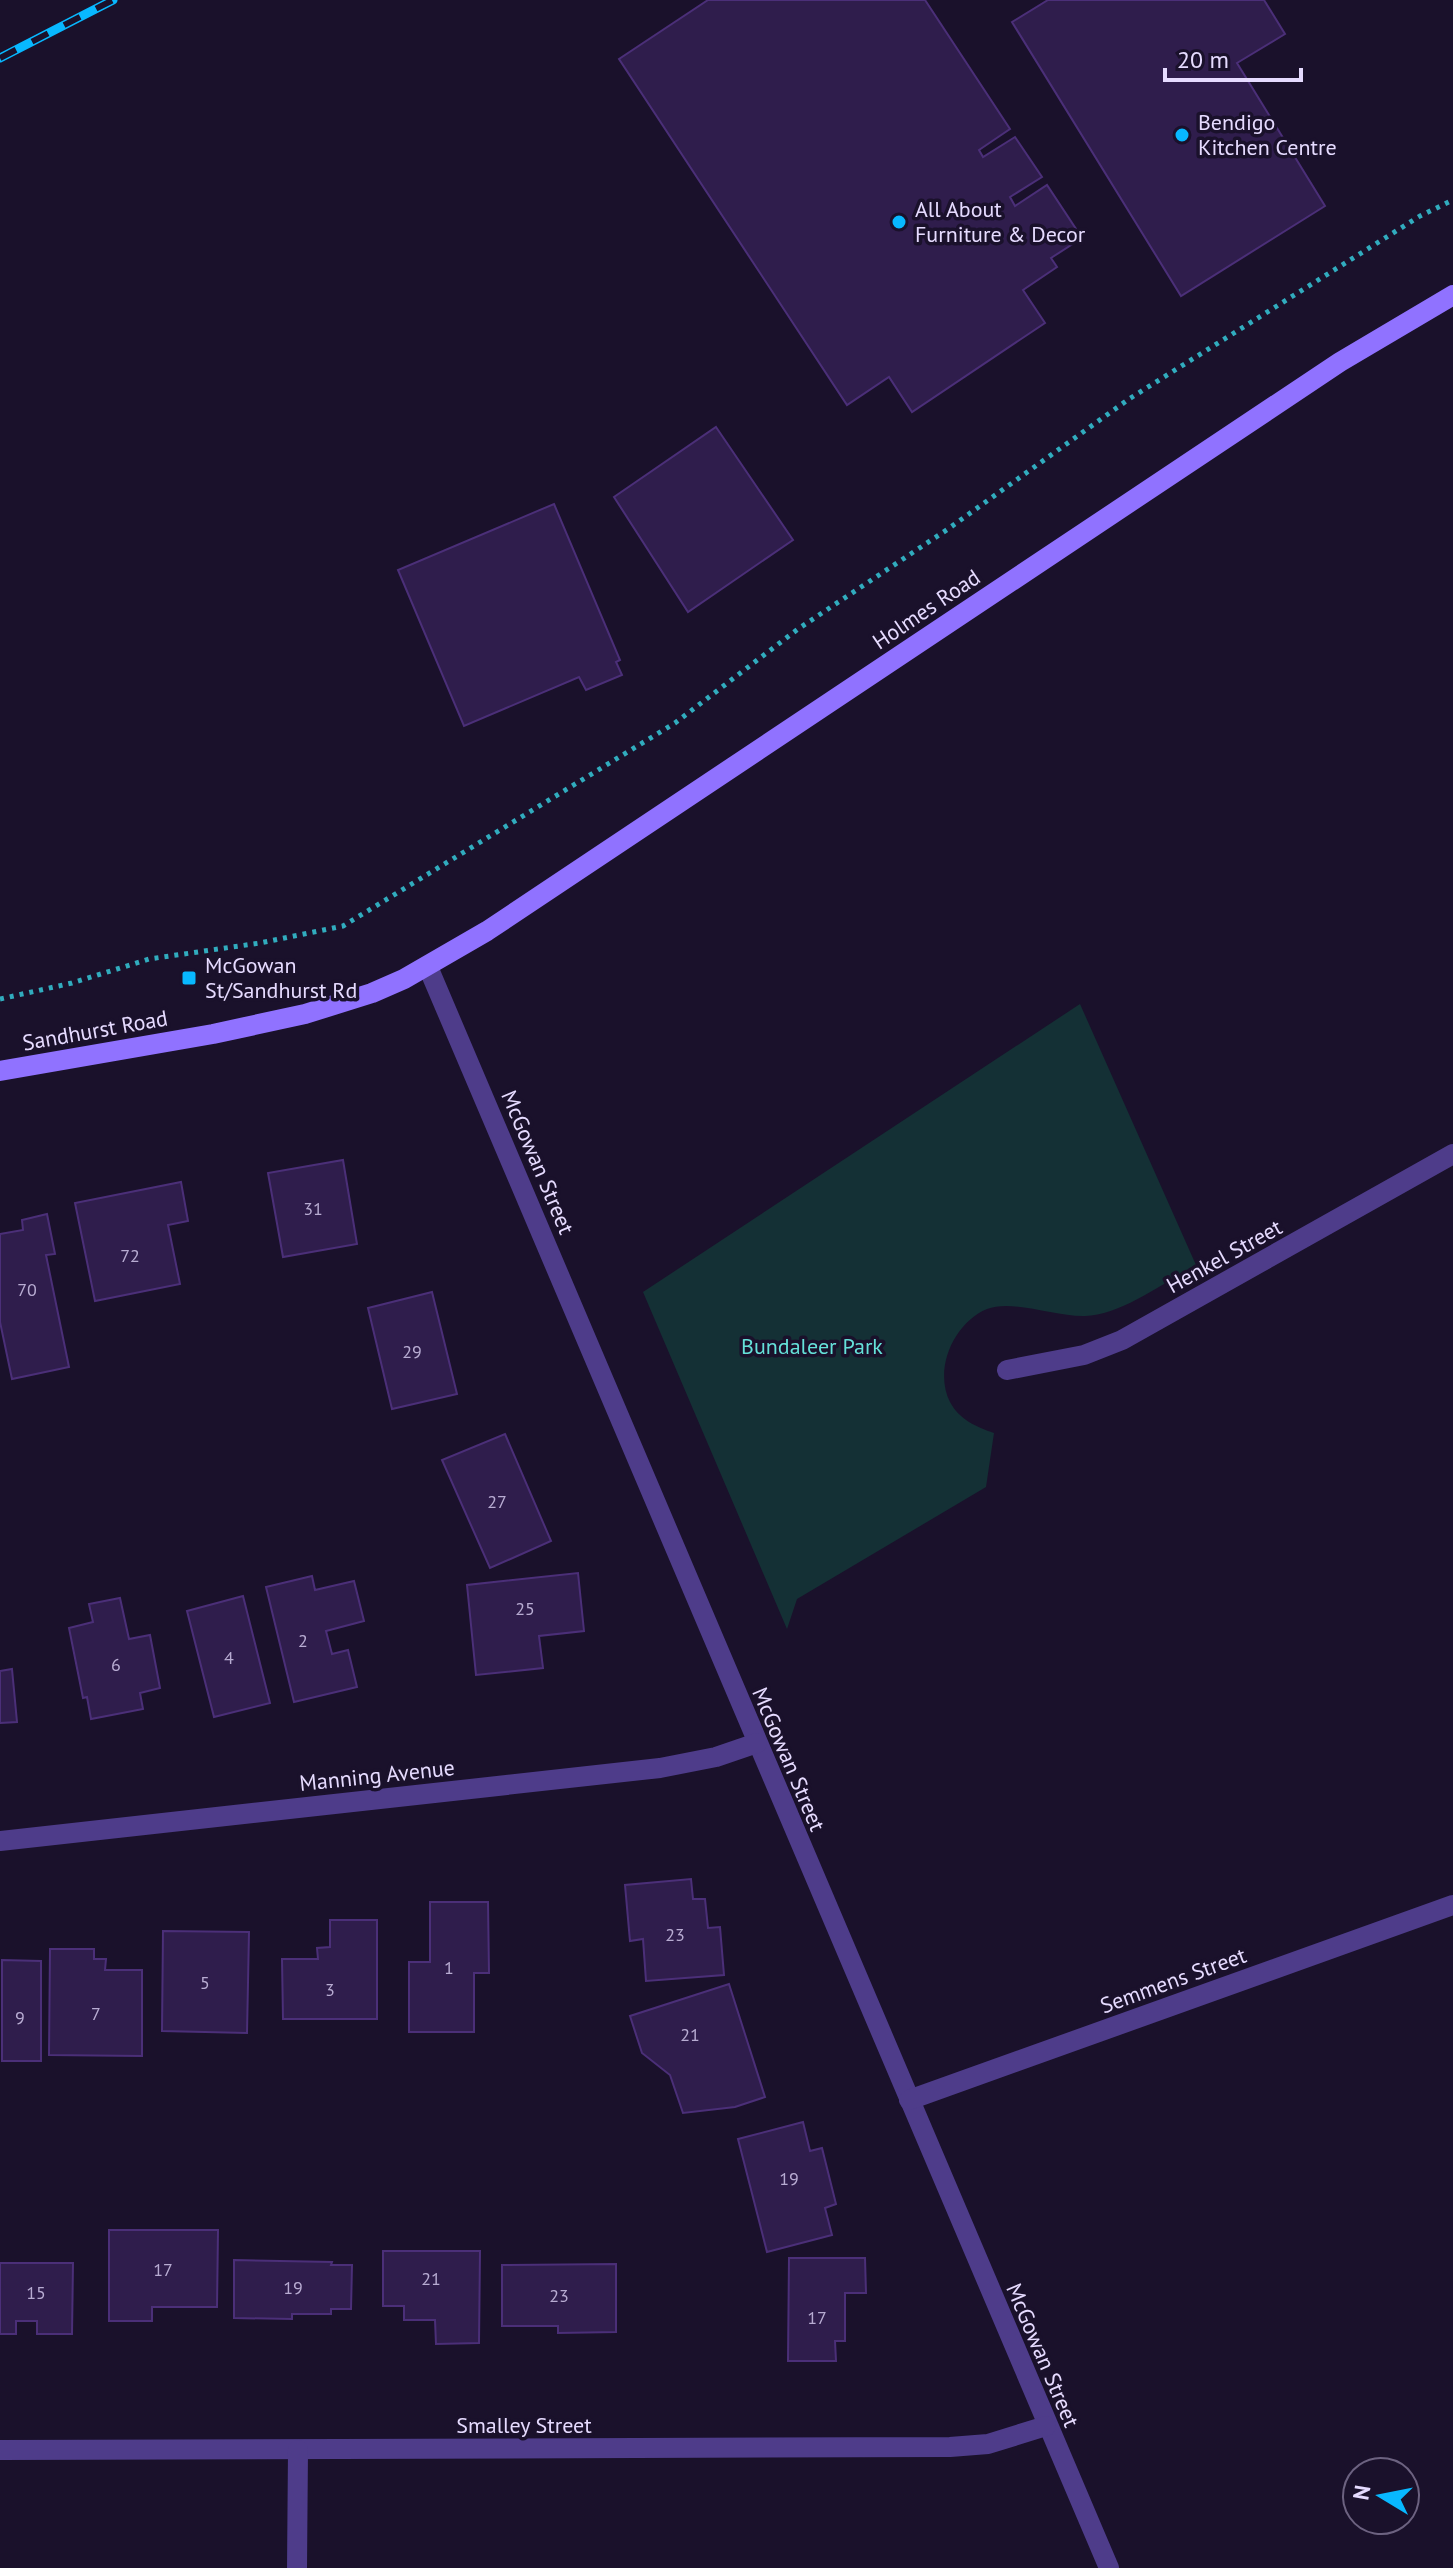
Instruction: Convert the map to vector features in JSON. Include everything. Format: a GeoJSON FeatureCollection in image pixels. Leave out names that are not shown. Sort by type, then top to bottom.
{"type":"FeatureCollection","features":[{"type":"Feature","properties":{"kind":"main road","name":"Holmes Road"},"geometry":{"type":"LineString","coordinates":[[428,967],[487,931],[1340,362],[1453,295]]}},
{"type":"Feature","properties":{"kind":"main road","name":"Sandhurst Road"},"geometry":{"type":"LineString","coordinates":[[0,1071],[271,1022],[372,993],[428,967]]}},
{"type":"Feature","properties":{"kind":"street","name":"McGowan Street"},"geometry":{"type":"LineString","coordinates":[[428,967],[1109,2568]]}},
{"type":"Feature","properties":{"kind":"street","name":"Henkel Street"},"geometry":{"type":"LineString","coordinates":[[1007,1370],[1084,1355],[1122,1340],[1453,1154]]}},
{"type":"Feature","properties":{"kind":"street","name":"Manning Avenue"},"geometry":{"type":"LineString","coordinates":[[0,1841],[660,1768],[716,1757],[757,1743]]}},
{"type":"Feature","properties":{"kind":"street","name":"Semmens Street"},"geometry":{"type":"LineString","coordinates":[[909,2100],[1453,1905]]}},
{"type":"Feature","properties":{"kind":"street","name":"Smalley Street"},"geometry":{"type":"LineString","coordinates":[[0,2450],[950,2447],[988,2444],[1046,2426]]}},
{"type":"Feature","properties":{"kind":"street"},"geometry":{"type":"LineString","coordinates":[[297,2568],[298,2450]]}},
{"type":"Feature","properties":{"kind":"path"},"geometry":{"type":"LineString","coordinates":[[0,999],[72,983],[149,959],[260,943],[343,926],[675,723],[798,629],[948,529],[1129,399],[1420,216],[1453,200]]}},
{"type":"Feature","properties":{"kind":"green space","name":"Bundaleer Park"},"geometry":{"type":"Polygon","coordinates":[[[1080,1004],[1196,1265],[1128,1304],[1099,1314],[1073,1316],[997,1306],[976,1315],[965,1324],[946,1361],[945,1389],[950,1402],[963,1418],[994,1433],[986,1487],[797,1599],[787,1629],[643,1292],[1080,1004]]]}},
{"type":"Feature","properties":{"kind":"building","name":"All About Furniture & Decor"},"geometry":{"type":"Polygon","coordinates":[[[708,0],[925,0],[1010,129],[979,150],[983,157],[1015,137],[1042,177],[1010,197],[1015,206],[1047,185],[1082,238],[1051,258],[1057,267],[1023,290],[1045,323],[912,412],[889,377],[847,405],[619,59],[708,0]]]}},
{"type":"Feature","properties":{"kind":"building","name":"Bendigo Kitchen Centre"},"geometry":{"type":"Polygon","coordinates":[[[1048,0],[1264,0],[1285,34],[1237,63],[1325,206],[1181,296],[1012,22],[1048,0]]]}},
{"type":"Feature","properties":{"kind":"building"},"geometry":{"type":"Polygon","coordinates":[[[716,427],[793,540],[688,612],[614,497],[716,427]]]}},
{"type":"Feature","properties":{"kind":"building"},"geometry":{"type":"Polygon","coordinates":[[[554,504],[620,660],[616,662],[622,675],[586,690],[579,677],[464,726],[398,570],[554,504]]]}},
{"type":"Feature","properties":{"kind":"building"},"geometry":{"type":"Polygon","coordinates":[[[343,1160],[357,1244],[283,1257],[268,1173],[343,1160]]]}},
{"type":"Feature","properties":{"kind":"building"},"geometry":{"type":"Polygon","coordinates":[[[181,1182],[188,1221],[168,1225],[180,1284],[95,1301],[75,1203],[181,1182]]]}},
{"type":"Feature","properties":{"kind":"building"},"geometry":{"type":"Polygon","coordinates":[[[47,1214],[55,1254],[46,1255],[69,1367],[12,1379],[0,1322],[0,1234],[23,1230],[22,1220],[47,1214]]]}},
{"type":"Feature","properties":{"kind":"building"},"geometry":{"type":"Polygon","coordinates":[[[432,1292],[457,1394],[392,1409],[368,1308],[432,1292]]]}},
{"type":"Feature","properties":{"kind":"building"},"geometry":{"type":"Polygon","coordinates":[[[505,1434],[551,1541],[490,1568],[442,1460],[505,1434]]]}},
{"type":"Feature","properties":{"kind":"building"},"geometry":{"type":"Polygon","coordinates":[[[578,1573],[584,1631],[539,1636],[543,1668],[476,1675],[467,1585],[578,1573]]]}},
{"type":"Feature","properties":{"kind":"building"},"geometry":{"type":"Polygon","coordinates":[[[312,1576],[315,1590],[354,1581],[364,1621],[326,1631],[332,1654],[348,1650],[357,1687],[294,1702],[266,1587],[312,1576]]]}},
{"type":"Feature","properties":{"kind":"building"},"geometry":{"type":"Polygon","coordinates":[[[243,1596],[270,1703],[214,1717],[187,1611],[243,1596]]]}},
{"type":"Feature","properties":{"kind":"building"},"geometry":{"type":"Polygon","coordinates":[[[120,1598],[129,1639],[150,1635],[160,1688],[140,1693],[143,1709],[91,1719],[87,1697],[83,1698],[69,1628],[93,1622],[89,1604],[120,1598]]]}},
{"type":"Feature","properties":{"kind":"building"},"geometry":{"type":"Polygon","coordinates":[[[12,1669],[17,1722],[0,1723],[0,1671],[12,1669]]]}},
{"type":"Feature","properties":{"kind":"building"},"geometry":{"type":"Polygon","coordinates":[[[691,1879],[693,1899],[705,1899],[708,1928],[720,1927],[724,1975],[646,1981],[643,1939],[630,1941],[625,1885],[691,1879]]]}},
{"type":"Feature","properties":{"kind":"building"},"geometry":{"type":"Polygon","coordinates":[[[430,1902],[488,1902],[489,1973],[474,1973],[474,2032],[409,2032],[409,1962],[430,1962],[430,1902]]]}},
{"type":"Feature","properties":{"kind":"building"},"geometry":{"type":"Polygon","coordinates":[[[330,1920],[377,1920],[377,2019],[283,2019],[282,1959],[318,1959],[317,1948],[330,1947],[330,1920]]]}},
{"type":"Feature","properties":{"kind":"building"},"geometry":{"type":"Polygon","coordinates":[[[163,1931],[249,1932],[247,2033],[162,2031],[163,1931]]]}},
{"type":"Feature","properties":{"kind":"building"},"geometry":{"type":"Polygon","coordinates":[[[50,1949],[94,1949],[94,1959],[106,1959],[105,1970],[142,1970],[142,2056],[49,2055],[50,1949]]]}},
{"type":"Feature","properties":{"kind":"building"},"geometry":{"type":"Polygon","coordinates":[[[2,1960],[41,1961],[41,2061],[2,2061],[2,1960]]]}},
{"type":"Feature","properties":{"kind":"building"},"geometry":{"type":"Polygon","coordinates":[[[729,1984],[765,2097],[735,2107],[683,2113],[670,2075],[642,2053],[630,2016],[729,1984]]]}},
{"type":"Feature","properties":{"kind":"building"},"geometry":{"type":"Polygon","coordinates":[[[803,2122],[810,2151],[822,2148],[836,2204],[825,2208],[832,2235],[767,2252],[738,2139],[803,2122]]]}},
{"type":"Feature","properties":{"kind":"building"},"geometry":{"type":"Polygon","coordinates":[[[109,2230],[218,2230],[217,2307],[152,2307],[152,2321],[109,2321],[109,2230]]]}},
{"type":"Feature","properties":{"kind":"building"},"geometry":{"type":"Polygon","coordinates":[[[383,2251],[480,2251],[479,2343],[436,2344],[435,2320],[404,2320],[404,2306],[383,2306],[383,2251]]]}},
{"type":"Feature","properties":{"kind":"building"},"geometry":{"type":"Polygon","coordinates":[[[789,2258],[865,2258],[866,2293],[845,2293],[845,2341],[835,2341],[836,2361],[788,2361],[789,2258]]]}},
{"type":"Feature","properties":{"kind":"building"},"geometry":{"type":"Polygon","coordinates":[[[234,2260],[352,2265],[351,2309],[331,2309],[331,2314],[292,2314],[292,2319],[234,2318],[234,2260]]]}},
{"type":"Feature","properties":{"kind":"building"},"geometry":{"type":"Polygon","coordinates":[[[0,2263],[73,2263],[72,2334],[37,2334],[37,2321],[16,2321],[16,2334],[0,2334],[0,2263]]]}},
{"type":"Feature","properties":{"kind":"building"},"geometry":{"type":"Polygon","coordinates":[[[616,2264],[616,2332],[558,2333],[558,2326],[502,2326],[502,2265],[616,2264]]]}},
{"type":"Feature","properties":{"kind":"railway"},"geometry":{"type":"LineString","coordinates":[[0,58],[113,0]]}},
{"type":"Feature","properties":{"kind":"place","name":"Bendigo Kitchen Centre"},"geometry":{"type":"Point","coordinates":[1182,135]}},
{"type":"Feature","properties":{"kind":"place","name":"All About Furniture & Decor"},"geometry":{"type":"Point","coordinates":[899,222]}},
{"type":"Feature","properties":{"kind":"place","name":"McGowan St/Sandhurst Rd"},"geometry":{"type":"Point","coordinates":[189,978]}}]}
